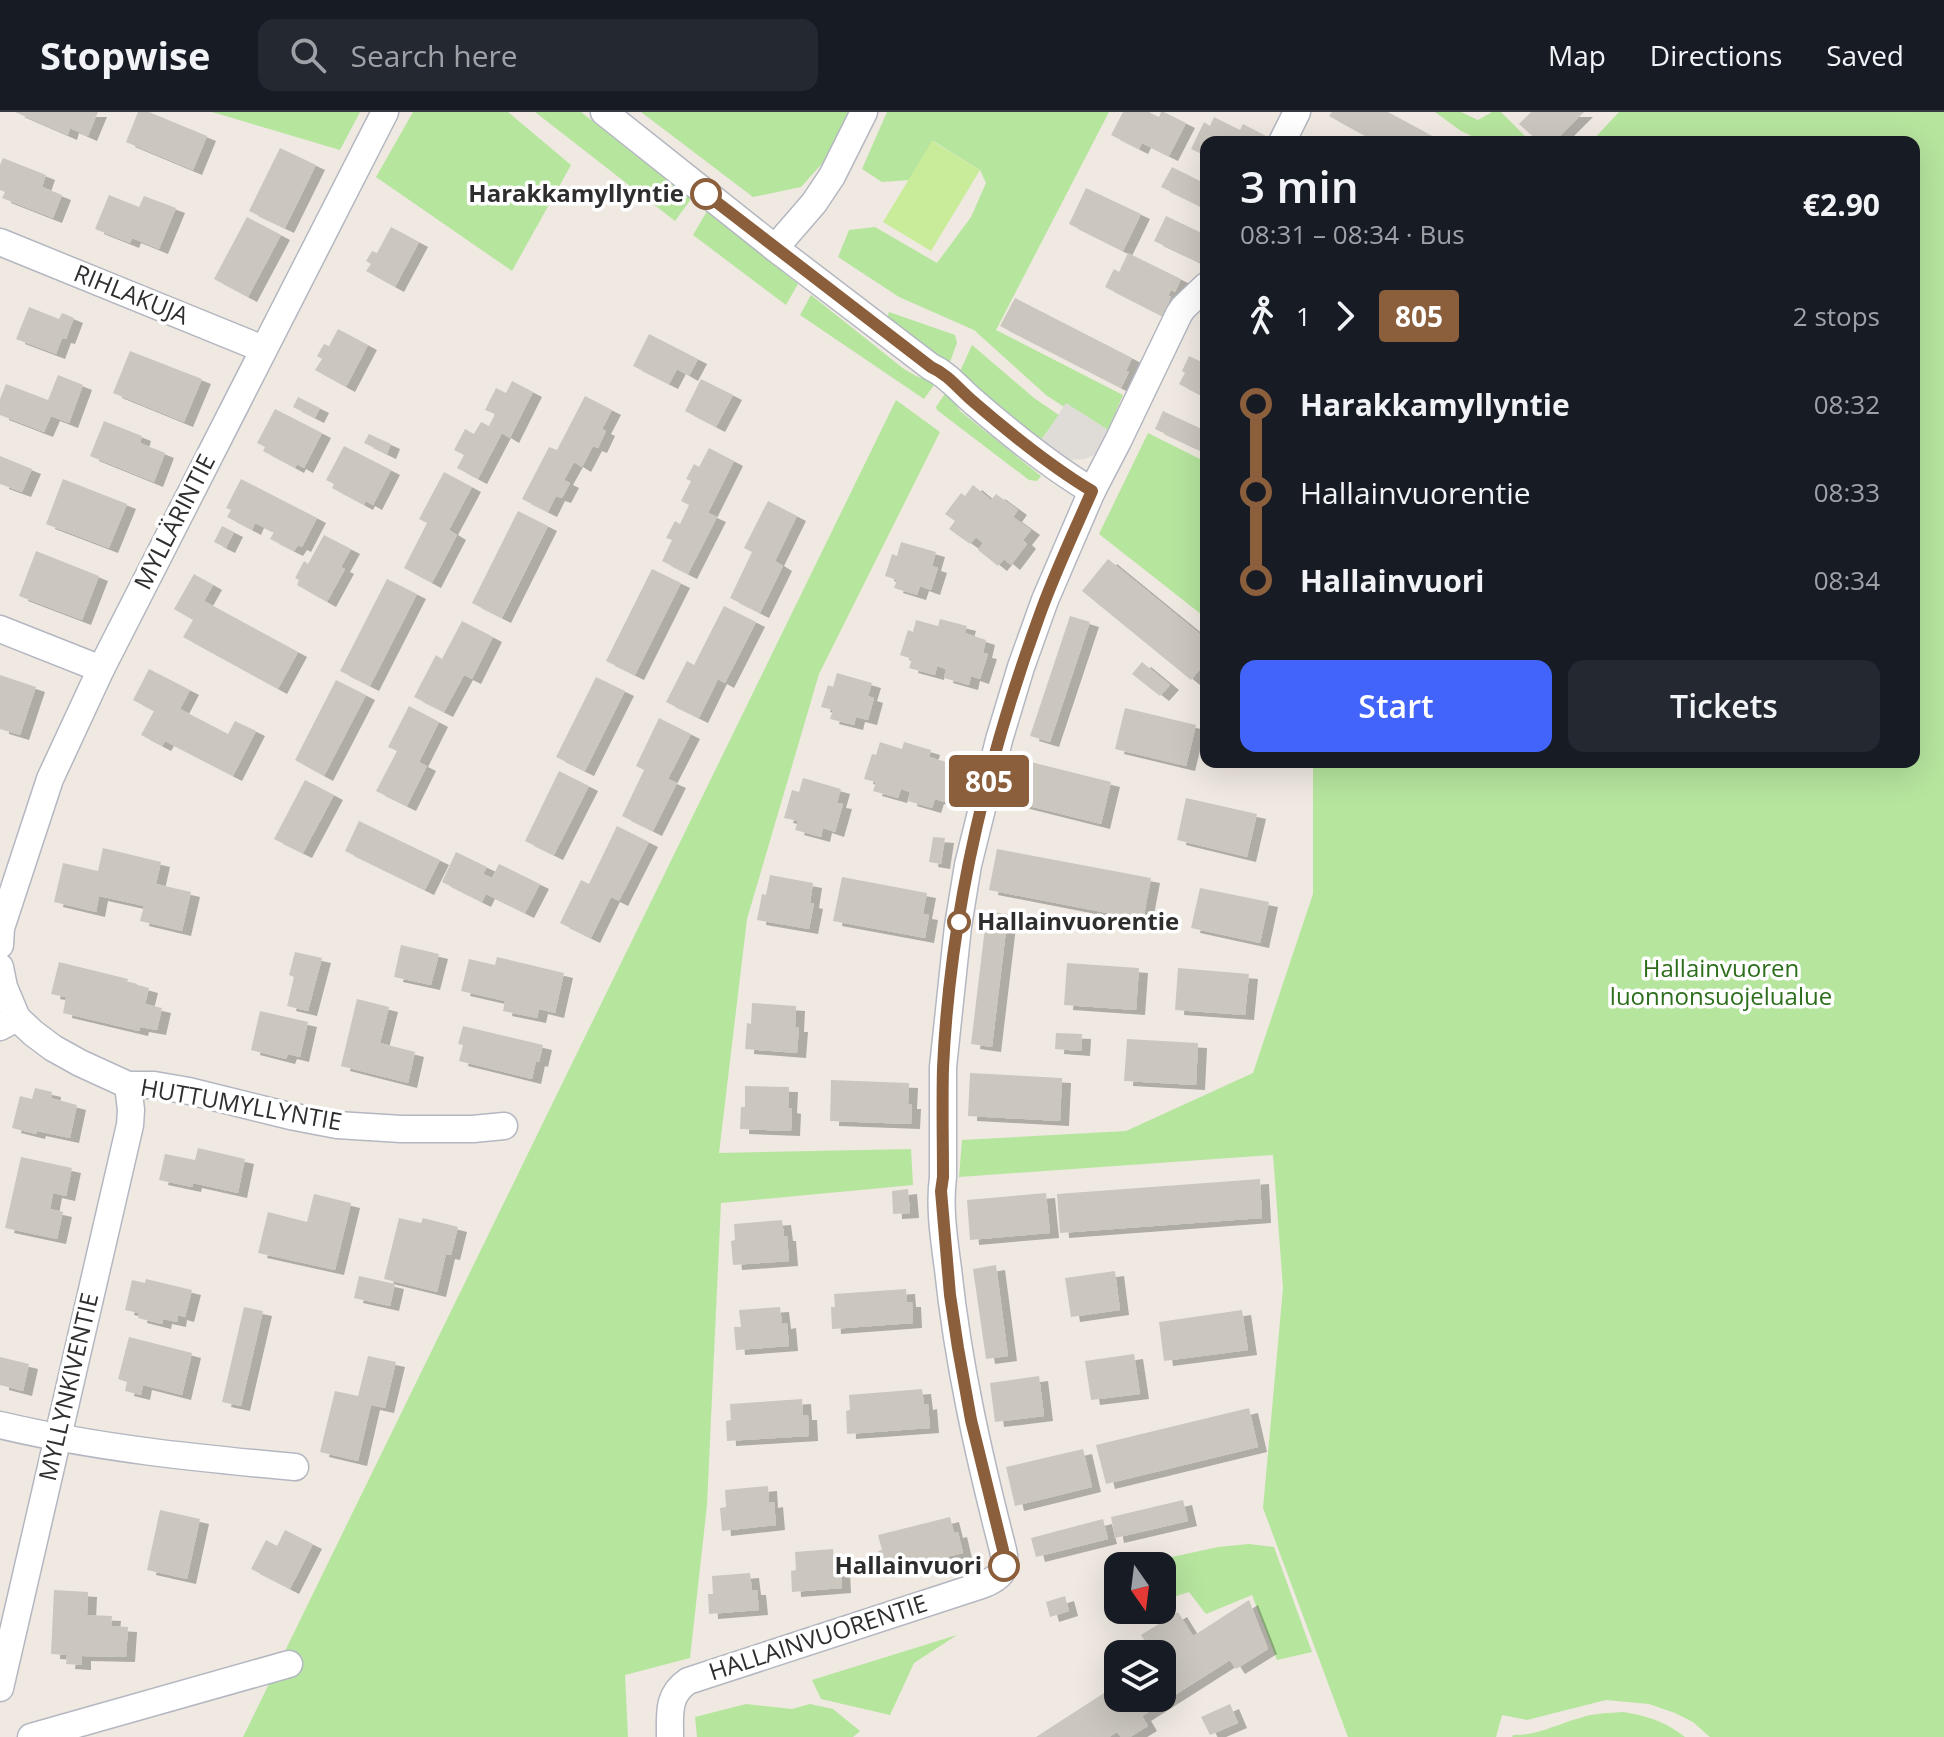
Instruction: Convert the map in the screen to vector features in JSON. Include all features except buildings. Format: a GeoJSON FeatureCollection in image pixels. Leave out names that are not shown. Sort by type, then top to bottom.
{"type":"FeatureCollection","features":[{"type":"Feature","properties":{"kind":"street","name":"MYLLÄRINTIE"},"geometry":{"type":"LineString","coordinates":[[0,945],[1,928],[50,779],[101,669],[385,112]]}},
{"type":"Feature","properties":{"kind":"street"},"geometry":{"type":"LineString","coordinates":[[604,112],[775,248],[948,378],[1055,469],[1092,491]]}},
{"type":"Feature","properties":{"kind":"street"},"geometry":{"type":"LineString","coordinates":[[775,248],[814,203],[832,176],[864,112]]}},
{"type":"Feature","properties":{"kind":"street"},"geometry":{"type":"LineString","coordinates":[[1285,136],[1297,112]]}},
{"type":"Feature","properties":{"kind":"street","name":"RIHLAKUJA"},"geometry":{"type":"LineString","coordinates":[[0,242],[263,349]]}},
{"type":"Feature","properties":{"kind":"street","name":"HALLAINVUORENTIE"},"geometry":{"type":"LineString","coordinates":[[670,1737],[671,1704],[678,1687],[688,1681],[982,1585],[1001,1574],[1004,1566],[1003,1550],[971,1420],[950,1295],[941,1191],[943,1067],[958,926],[968,865],[1002,730],[1041,611],[1092,491],[1179,314],[1200,292]]}},
{"type":"Feature","properties":{"kind":"street"},"geometry":{"type":"LineString","coordinates":[[0,629],[101,669]]}},
{"type":"Feature","properties":{"kind":"street"},"geometry":{"type":"LineString","coordinates":[[0,967],[8,1022]]}},
{"type":"Feature","properties":{"kind":"street","name":"HUTTUMYLLYNTIE"},"geometry":{"type":"LineString","coordinates":[[8,1022],[33,1033],[80,1063],[128,1085],[154,1085],[189,1091],[337,1125],[401,1129],[504,1126]]}},
{"type":"Feature","properties":{"kind":"street","name":"MYLLYNKIVENTIE"},"geometry":{"type":"LineString","coordinates":[[0,1688],[130,1125],[128,1085]]}},
{"type":"Feature","properties":{"kind":"street"},"geometry":{"type":"LineString","coordinates":[[0,1425],[57,1438],[196,1458],[295,1467]]}},
{"type":"Feature","properties":{"kind":"street"},"geometry":{"type":"LineString","coordinates":[[31,1737],[289,1664]]}},
{"type":"Feature","properties":{"kind":"green space"},"geometry":{"type":"Polygon","coordinates":[[[212,112],[360,112],[340,150],[212,112]]]}},
{"type":"Feature","properties":{"kind":"green space"},"geometry":{"type":"Polygon","coordinates":[[[413,112],[508,112],[571,165],[512,271],[376,177],[413,112]]]}},
{"type":"Feature","properties":{"kind":"green space"},"geometry":{"type":"Polygon","coordinates":[[[535,112],[581,112],[691,199],[675,221],[535,112]]]}},
{"type":"Feature","properties":{"kind":"green space"},"geometry":{"type":"Polygon","coordinates":[[[641,112],[851,112],[826,159],[801,187],[753,197],[641,112]]]}},
{"type":"Feature","properties":{"kind":"green space"},"geometry":{"type":"Polygon","coordinates":[[[887,112],[1109,112],[996,330],[1123,395],[1108,430],[1067,404],[1064,407],[1046,395],[974,330],[899,297],[838,257],[849,230],[875,227],[937,263],[971,217],[986,183],[980,170],[933,141],[909,180],[882,182],[862,169],[887,112]]]}},
{"type":"Feature","properties":{"kind":"green space"},"geometry":{"type":"Polygon","coordinates":[[[1435,112],[1461,112],[1478,120],[1492,112],[1501,112],[1525,136],[1471,136],[1435,112]]]}},
{"type":"Feature","properties":{"kind":"green space","name":"Hallainvuoren luonnonsuojelualue"},"geometry":{"type":"Polygon","coordinates":[[[1619,112],[1944,112],[1944,1737],[1710,1737],[1693,1722],[1675,1713],[1649,1704],[1606,1700],[1527,1720],[1502,1715],[1496,1737],[1348,1737],[1263,1508],[1283,1288],[1273,1155],[959,1177],[962,1140],[1126,1131],[1253,1073],[1313,894],[1313,768],[1920,768],[1920,136],[1597,136],[1619,112]]]}},
{"type":"Feature","properties":{"kind":"green space"},"geometry":{"type":"Polygon","coordinates":[[[932,141],[980,170],[931,251],[883,222],[932,141]]]}},
{"type":"Feature","properties":{"kind":"green space"},"geometry":{"type":"Polygon","coordinates":[[[707,211],[798,284],[786,305],[693,235],[707,211]]]}},
{"type":"Feature","properties":{"kind":"green space"},"geometry":{"type":"Polygon","coordinates":[[[811,295],[904,369],[935,382],[924,399],[800,315],[811,295]]]}},
{"type":"Feature","properties":{"kind":"green space"},"geometry":{"type":"Polygon","coordinates":[[[889,312],[955,335],[957,343],[947,370],[886,321],[889,312]]]}},
{"type":"Feature","properties":{"kind":"green space"},"geometry":{"type":"Polygon","coordinates":[[[972,345],[1034,398],[1059,415],[1039,443],[957,378],[972,345]]]}},
{"type":"Feature","properties":{"kind":"green space"},"geometry":{"type":"Polygon","coordinates":[[[946,392],[960,411],[1041,476],[1037,481],[1029,480],[937,410],[946,392]]]}},
{"type":"Feature","properties":{"kind":"green space"},"geometry":{"type":"Polygon","coordinates":[[[896,400],[940,432],[819,674],[747,919],[719,1153],[911,1149],[913,1185],[721,1203],[707,1505],[690,1658],[625,1675],[628,1737],[243,1737],[896,400]]]}},
{"type":"Feature","properties":{"kind":"green space"},"geometry":{"type":"Polygon","coordinates":[[[1148,433],[1200,459],[1200,613],[1099,534],[1148,433]]]}},
{"type":"Feature","properties":{"kind":"green space"},"geometry":{"type":"Polygon","coordinates":[[[1249,1544],[1274,1547],[1312,1652],[1277,1660],[1252,1595],[1206,1614],[1189,1592],[1176,1596],[1176,1556],[1249,1544]]]}},
{"type":"Feature","properties":{"kind":"green space"},"geometry":{"type":"Polygon","coordinates":[[[957,1635],[914,1663],[890,1715],[821,1699],[812,1680],[957,1635]]]}},
{"type":"Feature","properties":{"kind":"green space"},"geometry":{"type":"Polygon","coordinates":[[[746,1704],[792,1709],[810,1704],[833,1709],[860,1731],[853,1737],[697,1737],[695,1717],[746,1704]]]}},
{"type":"Feature","properties":{"kind":"green space"},"geometry":{"type":"Polygon","coordinates":[[[1624,1712],[1656,1720],[1685,1737],[1512,1737],[1539,1732],[1591,1715],[1624,1712]]]}},
{"type":"Feature","properties":{"kind":"shaded area"},"geometry":{"type":"Polygon","coordinates":[[[1066,403],[1108,430],[1094,455],[1085,459],[1068,460],[1042,440],[1066,403]]]}},
{"type":"Feature","properties":{"kind":"bus line","name":"805"},"geometry":{"type":"LineString","coordinates":[[706,194],[948,378],[1055,469],[1092,491],[1041,611],[999,740],[968,865],[958,926],[943,1067],[941,1191],[950,1295],[971,1420],[1003,1550],[1004,1566]]}},
{"type":"Feature","properties":{"kind":"place","name":"Harakkamyllyntie"},"geometry":{"type":"Point","coordinates":[706,194]}},
{"type":"Feature","properties":{"kind":"place","name":"Hallainvuorentie"},"geometry":{"type":"Point","coordinates":[959,922]}},
{"type":"Feature","properties":{"kind":"place","name":"Hallainvuori"},"geometry":{"type":"Point","coordinates":[1004,1566]}}]}
